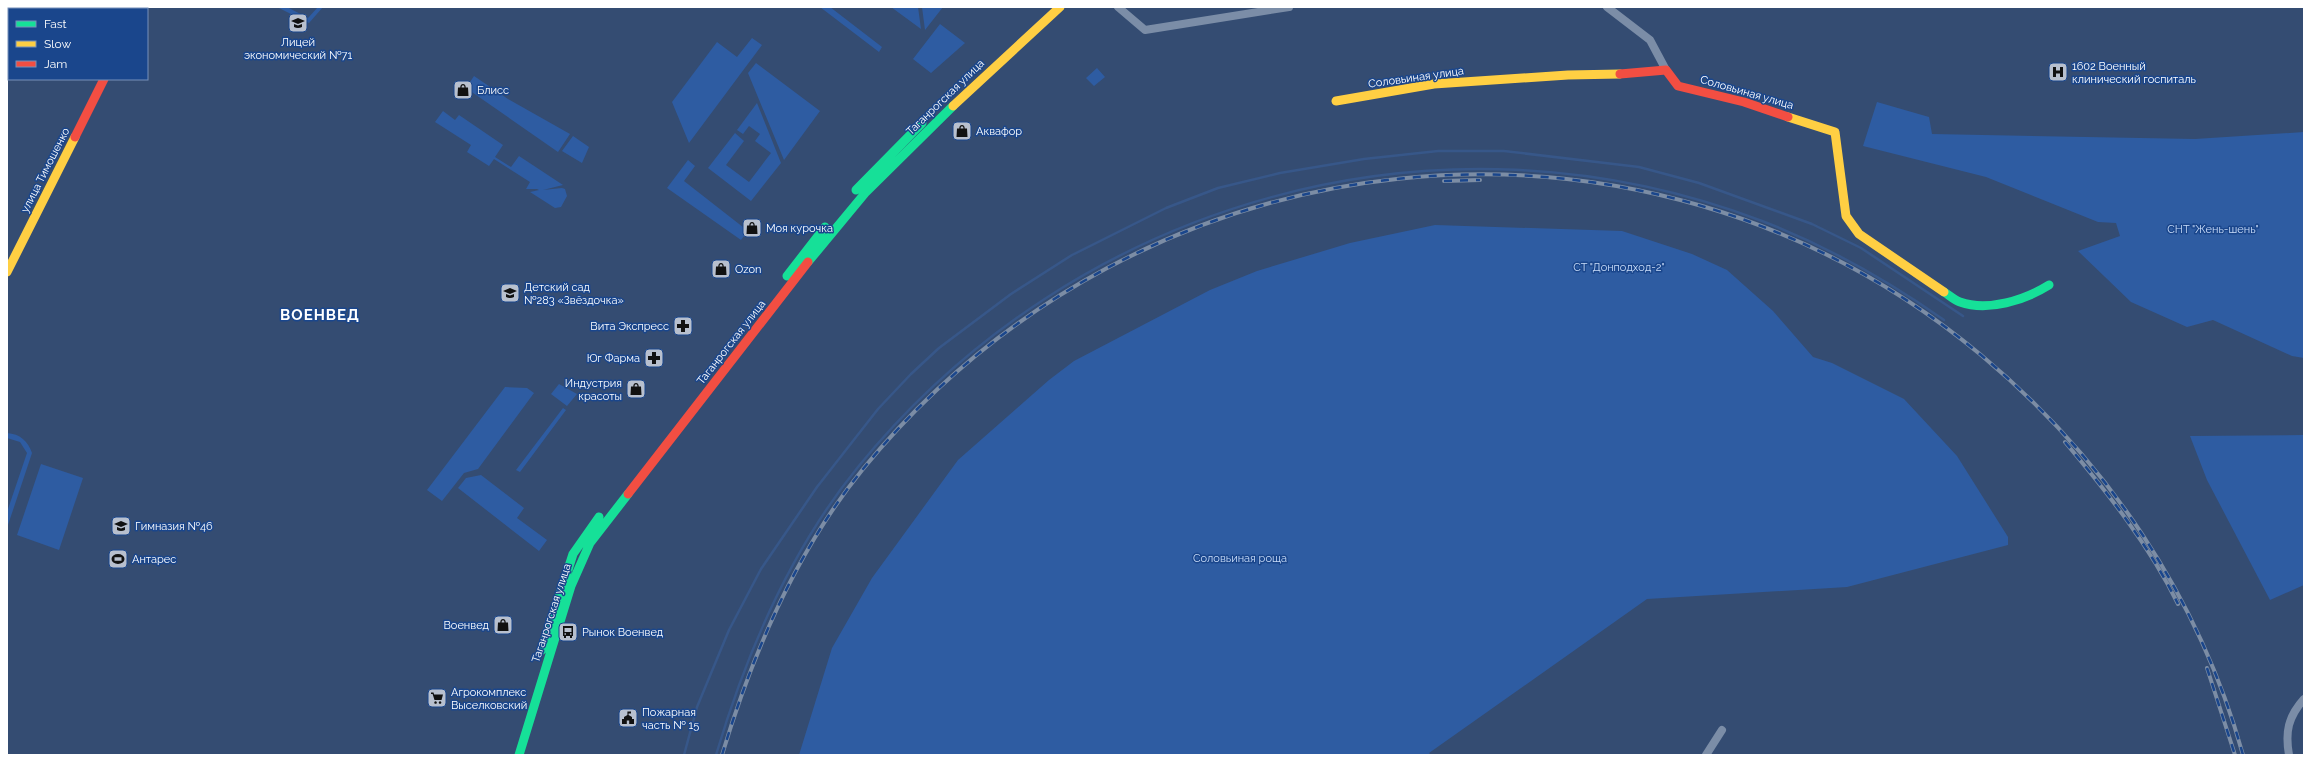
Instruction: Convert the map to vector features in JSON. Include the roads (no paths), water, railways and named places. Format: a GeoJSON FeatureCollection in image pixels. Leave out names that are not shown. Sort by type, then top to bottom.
{"type":"FeatureCollection","features":[{"type":"Feature","properties":{"kind":"main road"},"geometry":{"type":"LineString","coordinates":[[1030,21],[1046,7]]}},
{"type":"Feature","properties":{"kind":"main road","name":"Таганрогская улица"},"geometry":{"type":"LineString","coordinates":[[510,755],[564,579],[582,538],[790,278],[881,176],[1020,42],[1060,7]]}},
{"type":"Feature","properties":{"kind":"main road","name":"Соловьиная улица"},"geometry":{"type":"LineString","coordinates":[[1336,101],[1434,84],[1568,75],[1630,74],[1666,70],[1678,86],[1744,102],[1835,132],[1846,216],[1850,224],[1859,234],[1959,302],[1976,306],[2026,297],[2049,285]]}},
{"type":"Feature","properties":{"kind":"main road","name":"Таганрогская улица"},"geometry":{"type":"LineString","coordinates":[[519,755],[571,586],[590,543],[859,186],[969,78]]}},
{"type":"Feature","properties":{"kind":"main road","name":"улица Тимошенко"},"geometry":{"type":"LineString","coordinates":[[7,272],[103,80]]}},
{"type":"Feature","properties":{"kind":"street"},"geometry":{"type":"LineString","coordinates":[[1118,7],[1145,30],[1288,7]]}},
{"type":"Feature","properties":{"kind":"street"},"geometry":{"type":"LineString","coordinates":[[1606,7],[1650,40],[1666,70]]}},
{"type":"Feature","properties":{"kind":"street"},"geometry":{"type":"LineString","coordinates":[[2289,755],[2286,739],[2288,724],[2304,699]]}},
{"type":"Feature","properties":{"kind":"street"},"geometry":{"type":"LineString","coordinates":[[1706,755],[1722,730]]}},
{"type":"Feature","properties":{"kind":"waterway"},"geometry":{"type":"LineString","coordinates":[[684,755],[697,707],[729,630],[761,569],[817,487],[878,409],[911,374],[939,348],[1011,294],[1072,255],[1166,208],[1218,188],[1280,173],[1364,159],[1438,151],[1504,151],[1639,167],[1699,183],[1812,224],[1861,248],[1963,316]]}},
{"type":"Feature","properties":{"kind":"waterway"},"geometry":{"type":"LineString","coordinates":[[716,755],[741,679],[756,641],[773,604],[812,532],[858,467],[946,374],[1046,298],[1155,239],[1271,197],[1392,174],[1515,170],[1639,185],[1762,221],[1810,241],[1879,278],[1944,320]]}},
{"type":"Feature","properties":{"kind":"railway"},"geometry":{"type":"LineString","coordinates":[[722,755],[747,680],[762,642],[797,569],[817,534],[863,469],[977,355],[1107,268],[1249,209],[1399,179],[1551,177],[1702,206],[1847,265],[1981,355],[2027,396],[2069,440],[2108,486],[2143,535],[2174,587],[2201,641],[2224,697],[2243,755]]}},
{"type":"Feature","properties":{"kind":"railway"},"geometry":{"type":"LineString","coordinates":[[1444,181],[1480,180]]}},
{"type":"Feature","properties":{"kind":"railway"},"geometry":{"type":"LineString","coordinates":[[2065,442],[2096,480],[2141,540],[2167,582],[2178,604]]}},
{"type":"Feature","properties":{"kind":"railway"},"geometry":{"type":"LineString","coordinates":[[2207,668],[2235,755]]}},
{"type":"Feature","properties":{"kind":"place","name":"Лицей экономический №71"},"geometry":{"type":"Point","coordinates":[298,23]}},
{"type":"Feature","properties":{"kind":"place","name":"1602 Военный клинический госпиталь"},"geometry":{"type":"Point","coordinates":[2058,72]}},
{"type":"Feature","properties":{"kind":"place","name":"Блисс"},"geometry":{"type":"Point","coordinates":[463,90]}},
{"type":"Feature","properties":{"kind":"place","name":"Аквафор"},"geometry":{"type":"Point","coordinates":[962,131]}},
{"type":"Feature","properties":{"kind":"place","name":"Моя курочка"},"geometry":{"type":"Point","coordinates":[752,228]}},
{"type":"Feature","properties":{"kind":"place","name":"Ozon"},"geometry":{"type":"Point","coordinates":[721,269]}},
{"type":"Feature","properties":{"kind":"place","name":"Детский сад №283 «Звёздочка»"},"geometry":{"type":"Point","coordinates":[510,293]}},
{"type":"Feature","properties":{"kind":"place","name":"Вита Экспресс"},"geometry":{"type":"Point","coordinates":[683,326]}},
{"type":"Feature","properties":{"kind":"place","name":"Юг Фарма"},"geometry":{"type":"Point","coordinates":[654,358]}},
{"type":"Feature","properties":{"kind":"place","name":"Индустрия красоты"},"geometry":{"type":"Point","coordinates":[636,389]}},
{"type":"Feature","properties":{"kind":"place","name":"Гимназия №46"},"geometry":{"type":"Point","coordinates":[121,526]}},
{"type":"Feature","properties":{"kind":"place","name":"Антарес"},"geometry":{"type":"Point","coordinates":[118,559]}},
{"type":"Feature","properties":{"kind":"place","name":"Военвед"},"geometry":{"type":"Point","coordinates":[503,625]}},
{"type":"Feature","properties":{"kind":"place","name":"Рынок Военвед"},"geometry":{"type":"Point","coordinates":[568,632]}},
{"type":"Feature","properties":{"kind":"place","name":"Агрокомплекс Выселковский"},"geometry":{"type":"Point","coordinates":[437,698]}},
{"type":"Feature","properties":{"kind":"place","name":"Пожарная часть № 15"},"geometry":{"type":"Point","coordinates":[628,718]}},
{"type":"Feature","properties":{"kind":"district","name":"ВОЕНВЕД"},"geometry":{"type":"Point","coordinates":[320,315]}},
{"type":"Feature","properties":{"kind":"park label","name":"СНТ \"Жень-шень\""},"geometry":{"type":"Point","coordinates":[2213,229]}},
{"type":"Feature","properties":{"kind":"park label","name":"СТ \"Донподход-2\""},"geometry":{"type":"Point","coordinates":[1619,267]}},
{"type":"Feature","properties":{"kind":"park label","name":"Соловьиная роща"},"geometry":{"type":"Point","coordinates":[1240,558]}}]}
